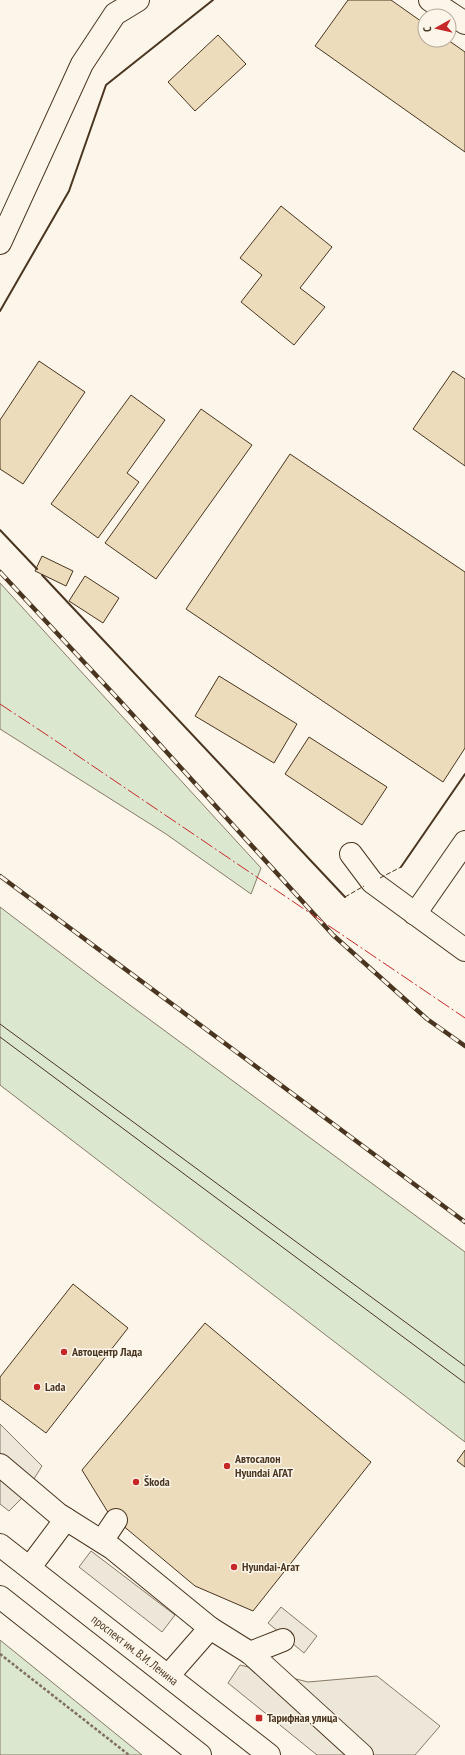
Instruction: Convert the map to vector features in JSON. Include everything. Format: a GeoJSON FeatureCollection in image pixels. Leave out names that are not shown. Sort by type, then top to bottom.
{"type":"FeatureCollection","features":[{"type":"Feature","properties":{"kind":"main road"},"geometry":{"type":"LineString","coordinates":[[0,243],[82,64],[114,14],[138,0]]}},
{"type":"Feature","properties":{"kind":"main road"},"geometry":{"type":"LineString","coordinates":[[430,0],[465,23]]}},
{"type":"Feature","properties":{"kind":"main road"},"geometry":{"type":"LineString","coordinates":[[415,914],[465,842]]}},
{"type":"Feature","properties":{"kind":"main road"},"geometry":{"type":"LineString","coordinates":[[351,854],[372,882],[465,950]]}},
{"type":"Feature","properties":{"kind":"main road"},"geometry":{"type":"LineString","coordinates":[[0,1465],[66,1519],[102,1541],[210,1628],[250,1653],[362,1755]]}},
{"type":"Feature","properties":{"kind":"main road"},"geometry":{"type":"LineString","coordinates":[[30,1567],[66,1519]]}},
{"type":"Feature","properties":{"kind":"main road"},"geometry":{"type":"LineString","coordinates":[[102,1541],[116,1520]]}},
{"type":"Feature","properties":{"kind":"main road","name":"проспект им. В.И. Ленина"},"geometry":{"type":"LineString","coordinates":[[0,1545],[269,1755]]}},
{"type":"Feature","properties":{"kind":"main road"},"geometry":{"type":"LineString","coordinates":[[0,1597],[200,1755]]}},
{"type":"Feature","properties":{"kind":"main road"},"geometry":{"type":"LineString","coordinates":[[168,1676],[210,1628]]}},
{"type":"Feature","properties":{"kind":"main road"},"geometry":{"type":"LineString","coordinates":[[250,1653],[283,1640]]}},
{"type":"Feature","properties":{"kind":"path"},"geometry":{"type":"LineString","coordinates":[[0,1654],[129,1755]]}},
{"type":"Feature","properties":{"kind":"green space"},"geometry":{"type":"Polygon","coordinates":[[[0,583],[261,868],[251,894],[166,834],[0,729],[0,583]]]}},
{"type":"Feature","properties":{"kind":"green space"},"geometry":{"type":"Polygon","coordinates":[[[0,907],[100,983],[465,1252],[465,1442],[0,1085],[0,907]]]}},
{"type":"Feature","properties":{"kind":"green space"},"geometry":{"type":"Polygon","coordinates":[[[0,1640],[142,1755],[0,1755],[0,1640]]]}},
{"type":"Feature","properties":{"kind":"shaded area"},"geometry":{"type":"Polygon","coordinates":[[[0,1424],[42,1466],[22,1498],[9,1511],[0,1504],[0,1424]]]}},
{"type":"Feature","properties":{"kind":"shaded area"},"geometry":{"type":"Polygon","coordinates":[[[91,1551],[175,1615],[162,1632],[79,1567],[91,1551]]]}},
{"type":"Feature","properties":{"kind":"shaded area"},"geometry":{"type":"Polygon","coordinates":[[[281,1607],[317,1636],[304,1653],[268,1623],[281,1607]]]}},
{"type":"Feature","properties":{"kind":"shaded area"},"geometry":{"type":"Polygon","coordinates":[[[240,1665],[308,1682],[377,1676],[440,1726],[415,1755],[317,1755],[228,1683],[240,1665]]]}},
{"type":"Feature","properties":{"kind":"building"},"geometry":{"type":"Polygon","coordinates":[[[348,0],[391,0],[417,18],[417,48],[457,48],[457,46],[465,52],[465,152],[315,46],[348,0]]]}},
{"type":"Feature","properties":{"kind":"building"},"geometry":{"type":"Polygon","coordinates":[[[218,35],[246,64],[195,111],[168,82],[218,35]]]}},
{"type":"Feature","properties":{"kind":"building"},"geometry":{"type":"Polygon","coordinates":[[[281,206],[332,247],[300,288],[325,307],[294,345],[241,302],[262,275],[240,258],[281,206]]]}},
{"type":"Feature","properties":{"kind":"building"},"geometry":{"type":"Polygon","coordinates":[[[39,361],[85,392],[23,484],[0,469],[0,420],[39,361]]]}},
{"type":"Feature","properties":{"kind":"building"},"geometry":{"type":"Polygon","coordinates":[[[453,371],[465,379],[465,466],[413,429],[453,371]]]}},
{"type":"Feature","properties":{"kind":"building"},"geometry":{"type":"Polygon","coordinates":[[[131,395],[165,420],[127,473],[139,482],[98,538],[51,504],[131,395]]]}},
{"type":"Feature","properties":{"kind":"building"},"geometry":{"type":"Polygon","coordinates":[[[201,409],[252,445],[156,579],[105,543],[201,409]]]}},
{"type":"Feature","properties":{"kind":"building"},"geometry":{"type":"Polygon","coordinates":[[[290,454],[465,572],[465,748],[443,782],[186,609],[290,454]]]}},
{"type":"Feature","properties":{"kind":"building"},"geometry":{"type":"Polygon","coordinates":[[[42,556],[73,571],[66,586],[35,571],[42,556]]]}},
{"type":"Feature","properties":{"kind":"building"},"geometry":{"type":"Polygon","coordinates":[[[85,576],[119,598],[103,623],[69,601],[85,576]]]}},
{"type":"Feature","properties":{"kind":"building"},"geometry":{"type":"Polygon","coordinates":[[[219,676],[297,724],[274,763],[195,716],[219,676]]]}},
{"type":"Feature","properties":{"kind":"building"},"geometry":{"type":"Polygon","coordinates":[[[309,737],[387,787],[362,825],[285,774],[309,737]]]}},
{"type":"Feature","properties":{"kind":"building","name":"Автоцентр Лада"},"geometry":{"type":"Polygon","coordinates":[[[73,1284],[128,1328],[46,1433],[0,1399],[0,1377],[73,1284]]]}},
{"type":"Feature","properties":{"kind":"building","name":"Автосалон Hyundai АГАТ"},"geometry":{"type":"Polygon","coordinates":[[[205,1323],[371,1462],[253,1611],[195,1586],[109,1514],[82,1470],[205,1323]]]}},
{"type":"Feature","properties":{"kind":"building"},"geometry":{"type":"Polygon","coordinates":[[[465,1450],[465,1467],[457,1461],[465,1450]]]}},
{"type":"Feature","properties":{"kind":"tram line"},"geometry":{"type":"LineString","coordinates":[[0,1024],[465,1366]]}},
{"type":"Feature","properties":{"kind":"tram line"},"geometry":{"type":"LineString","coordinates":[[0,1037],[465,1383]]}},
{"type":"Feature","properties":{"kind":"railway"},"geometry":{"type":"LineString","coordinates":[[0,572],[122,703],[333,935],[427,1019],[465,1046]]}},
{"type":"Feature","properties":{"kind":"railway"},"geometry":{"type":"LineString","coordinates":[[0,876],[465,1222]]}},
{"type":"Feature","properties":{"kind":"fence"},"geometry":{"type":"LineString","coordinates":[[380,878],[401,867]]}},
{"type":"Feature","properties":{"kind":"fence"},"geometry":{"type":"LineString","coordinates":[[345,897],[364,886]]}},
{"type":"Feature","properties":{"kind":"wall"},"geometry":{"type":"LineString","coordinates":[[0,311],[69,191],[106,85],[213,0]]}},
{"type":"Feature","properties":{"kind":"wall"},"geometry":{"type":"LineString","coordinates":[[0,530],[37,569]]}},
{"type":"Feature","properties":{"kind":"wall"},"geometry":{"type":"LineString","coordinates":[[42,575],[345,897]]}},
{"type":"Feature","properties":{"kind":"wall"},"geometry":{"type":"LineString","coordinates":[[401,867],[465,774]]}},
{"type":"Feature","properties":{"kind":"power"},"geometry":{"type":"LineString","coordinates":[[0,704],[465,1018]]}},
{"type":"Feature","properties":{"kind":"place","name":"Автоцентр Лада"},"geometry":{"type":"Point","coordinates":[64,1352]}},
{"type":"Feature","properties":{"kind":"place","name":"Lada"},"geometry":{"type":"Point","coordinates":[37,1387]}},
{"type":"Feature","properties":{"kind":"place","name":"Автосалон Hyundai АГАТ"},"geometry":{"type":"Point","coordinates":[227,1466]}},
{"type":"Feature","properties":{"kind":"place","name":"Škoda"},"geometry":{"type":"Point","coordinates":[136,1482]}},
{"type":"Feature","properties":{"kind":"place","name":"Hyundai-Агат"},"geometry":{"type":"Point","coordinates":[234,1567]}},
{"type":"Feature","properties":{"kind":"place","name":"Тарифная улица"},"geometry":{"type":"Point","coordinates":[259,1718]}}]}
